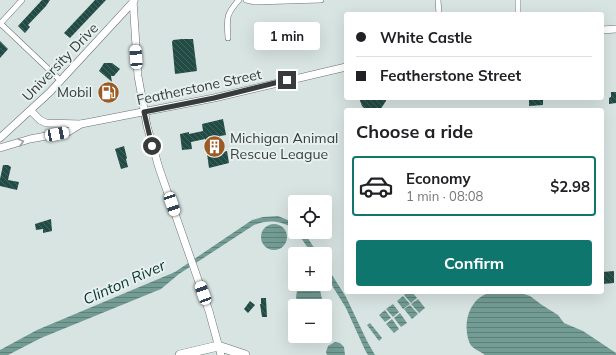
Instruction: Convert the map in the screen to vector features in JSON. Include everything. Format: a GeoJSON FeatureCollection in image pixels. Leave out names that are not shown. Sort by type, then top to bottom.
{"type":"FeatureCollection","features":[{"type":"Feature","properties":{"kind":"highway"},"geometry":{"type":"LineString","coordinates":[[180,355],[220,350],[246,355]]}},
{"type":"Feature","properties":{"kind":"main road","name":"University Drive"},"geometry":{"type":"LineString","coordinates":[[0,138],[31,111],[134,0]]}},
{"type":"Feature","properties":{"kind":"main road"},"geometry":{"type":"LineString","coordinates":[[134,0],[136,57],[144,112],[159,168],[209,311],[220,350]]}},
{"type":"Feature","properties":{"kind":"main road"},"geometry":{"type":"LineString","coordinates":[[604,30],[616,30]]}},
{"type":"Feature","properties":{"kind":"main road","name":"Featherstone Street"},"geometry":{"type":"LineString","coordinates":[[31,111],[40,120],[46,123],[81,124],[214,98],[344,66]]}},
{"type":"Feature","properties":{"kind":"main road","name":"Featherstone Street"},"geometry":{"type":"LineString","coordinates":[[0,148],[30,139],[68,132],[81,124]]}},
{"type":"Feature","properties":{"kind":"street"},"geometry":{"type":"LineString","coordinates":[[22,0],[0,23],[61,80]]}},
{"type":"Feature","properties":{"kind":"street"},"geometry":{"type":"LineString","coordinates":[[228,38],[229,12],[239,0]]}},
{"type":"Feature","properties":{"kind":"street"},"geometry":{"type":"LineString","coordinates":[[246,0],[254,2],[321,0]]}},
{"type":"Feature","properties":{"kind":"street"},"geometry":{"type":"LineString","coordinates":[[438,0],[439,12]]}},
{"type":"Feature","properties":{"kind":"street"},"geometry":{"type":"LineString","coordinates":[[518,0],[518,12]]}},
{"type":"Feature","properties":{"kind":"shaded area"},"geometry":{"type":"Polygon","coordinates":[[[278,216],[288,220],[288,226],[275,222],[265,222],[254,225],[179,274],[161,289],[41,338],[8,355],[0,355],[0,350],[37,330],[175,272],[252,220],[263,217],[278,216]]]}},
{"type":"Feature","properties":{"kind":"shaded area"},"geometry":{"type":"Polygon","coordinates":[[[274,224],[284,227],[287,237],[284,247],[274,250],[264,247],[261,237],[264,227],[274,224]]]}},
{"type":"Feature","properties":{"kind":"shaded area"},"geometry":{"type":"Polygon","coordinates":[[[302,239],[308,239],[314,247],[307,247],[302,239]]]}},
{"type":"Feature","properties":{"kind":"shaded area"},"geometry":{"type":"Polygon","coordinates":[[[332,275],[346,297],[375,355],[368,355],[346,308],[332,285],[332,275]]]}},
{"type":"Feature","properties":{"kind":"shaded area"},"geometry":{"type":"Polygon","coordinates":[[[298,291],[320,291],[322,299],[297,299],[296,294],[298,291]]]}},
{"type":"Feature","properties":{"kind":"shaded area"},"geometry":{"type":"Polygon","coordinates":[[[414,294],[417,298],[411,303],[404,295],[414,294]]]}},
{"type":"Feature","properties":{"kind":"shaded area"},"geometry":{"type":"Polygon","coordinates":[[[487,294],[524,294],[530,296],[558,315],[564,323],[583,331],[616,353],[616,355],[485,355],[470,344],[467,329],[467,322],[472,307],[482,296],[487,294]]]}},
{"type":"Feature","properties":{"kind":"shaded area"},"geometry":{"type":"Polygon","coordinates":[[[403,296],[410,304],[403,309],[397,301],[403,296]]]}},
{"type":"Feature","properties":{"kind":"shaded area"},"geometry":{"type":"Polygon","coordinates":[[[418,299],[425,308],[419,313],[411,304],[418,299]]]}},
{"type":"Feature","properties":{"kind":"shaded area"},"geometry":{"type":"Polygon","coordinates":[[[393,304],[399,312],[393,317],[386,309],[393,304]]]}},
{"type":"Feature","properties":{"kind":"shaded area"},"geometry":{"type":"Polygon","coordinates":[[[410,305],[418,314],[412,319],[404,309],[410,305]]]}},
{"type":"Feature","properties":{"kind":"shaded area"},"geometry":{"type":"Polygon","coordinates":[[[385,310],[391,318],[385,322],[379,315],[385,310]]]}},
{"type":"Feature","properties":{"kind":"shaded area"},"geometry":{"type":"Polygon","coordinates":[[[400,313],[407,323],[401,327],[394,318],[400,313]]]}},
{"type":"Feature","properties":{"kind":"shaded area"},"geometry":{"type":"Polygon","coordinates":[[[392,319],[399,329],[394,333],[386,324],[392,319]]]}},
{"type":"Feature","properties":{"kind":"shaded area"},"geometry":{"type":"Polygon","coordinates":[[[370,323],[382,338],[379,341],[367,325],[370,323]]]}},
{"type":"Feature","properties":{"kind":"shaded area"},"geometry":{"type":"Polygon","coordinates":[[[335,342],[340,343],[344,347],[345,355],[327,355],[326,352],[328,346],[335,342]]]}},
{"type":"Feature","properties":{"kind":"building"},"geometry":{"type":"Polygon","coordinates":[[[42,0],[50,0],[28,25],[30,27],[25,33],[18,26],[42,0]]]}},
{"type":"Feature","properties":{"kind":"building"},"geometry":{"type":"Polygon","coordinates":[[[95,0],[106,0],[70,38],[64,33],[95,0]]]}},
{"type":"Feature","properties":{"kind":"building"},"geometry":{"type":"Polygon","coordinates":[[[193,39],[197,71],[175,74],[172,42],[173,40],[193,39]]]}},
{"type":"Feature","properties":{"kind":"building"},"geometry":{"type":"Polygon","coordinates":[[[0,41],[8,49],[0,58],[0,41]]]}},
{"type":"Feature","properties":{"kind":"building"},"geometry":{"type":"Polygon","coordinates":[[[104,63],[112,63],[120,69],[114,76],[111,76],[112,82],[99,71],[104,63]]]}},
{"type":"Feature","properties":{"kind":"building"},"geometry":{"type":"Polygon","coordinates":[[[112,83],[114,99],[105,100],[103,84],[112,83]]]}},
{"type":"Feature","properties":{"kind":"building"},"geometry":{"type":"Polygon","coordinates":[[[611,92],[616,92],[616,103],[609,104],[609,98],[611,97],[611,92]]]}},
{"type":"Feature","properties":{"kind":"building"},"geometry":{"type":"Polygon","coordinates":[[[360,100],[386,100],[381,108],[364,108],[360,100]]]}},
{"type":"Feature","properties":{"kind":"building"},"geometry":{"type":"Polygon","coordinates":[[[529,100],[543,100],[543,105],[529,106],[529,100]]]}},
{"type":"Feature","properties":{"kind":"building","name":"Michigan Animal Rescue League"},"geometry":{"type":"Polygon","coordinates":[[[223,119],[226,135],[220,136],[223,152],[227,151],[229,163],[209,168],[205,139],[191,142],[192,149],[182,150],[180,134],[203,131],[202,124],[223,119]]]}},
{"type":"Feature","properties":{"kind":"building"},"geometry":{"type":"Polygon","coordinates":[[[124,146],[128,167],[121,169],[115,149],[124,146]]]}},
{"type":"Feature","properties":{"kind":"building"},"geometry":{"type":"Polygon","coordinates":[[[3,165],[8,165],[11,167],[8,180],[19,182],[17,190],[0,186],[3,165]]]}},
{"type":"Feature","properties":{"kind":"building"},"geometry":{"type":"Polygon","coordinates":[[[51,219],[52,231],[43,233],[43,229],[36,230],[35,224],[51,219]]]}},
{"type":"Feature","properties":{"kind":"building"},"geometry":{"type":"Polygon","coordinates":[[[614,271],[614,283],[604,284],[604,272],[614,271]]]}},
{"type":"Feature","properties":{"kind":"building"},"geometry":{"type":"Polygon","coordinates":[[[261,298],[266,298],[267,317],[262,317],[260,304],[261,298]]]}},
{"type":"Feature","properties":{"kind":"building"},"geometry":{"type":"Polygon","coordinates":[[[250,301],[255,305],[248,313],[244,309],[250,301]]]}},
{"type":"Feature","properties":{"kind":"place","name":"Mobil"},"geometry":{"type":"Point","coordinates":[108,92]}},
{"type":"Feature","properties":{"kind":"place","name":"Michigan Animal Rescue League"},"geometry":{"type":"Point","coordinates":[214,146]}},
{"type":"Feature","properties":{"kind":"route"},"geometry":{"type":"LineString","coordinates":[[152,146],[144,112],[214,98],[287,80]]}},
{"type":"Feature","properties":{"kind":"water label","name":"Clinton River"},"geometry":{"type":"Point","coordinates":[124,282]}}]}
